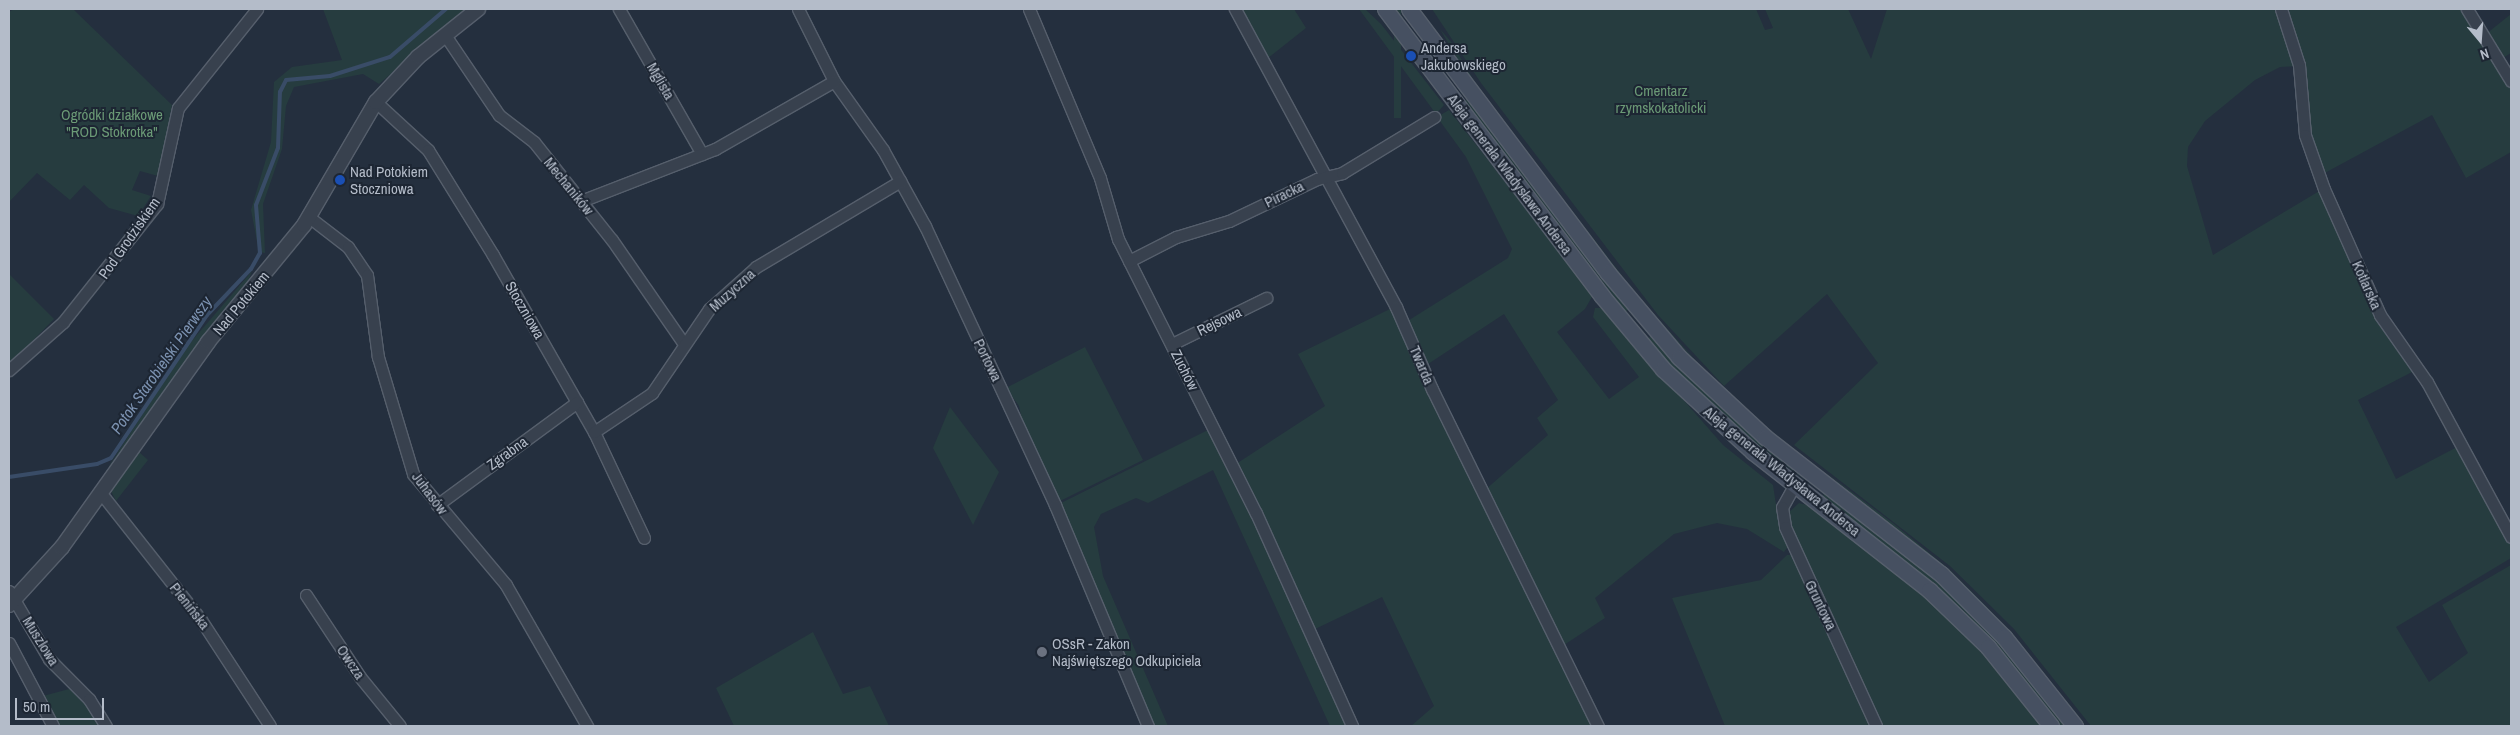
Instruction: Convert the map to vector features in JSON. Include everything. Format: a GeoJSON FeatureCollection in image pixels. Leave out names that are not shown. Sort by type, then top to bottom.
{"type":"FeatureCollection","features":[{"type":"Feature","properties":{"kind":"main road","name":"Aleja generała Władysława Andersa"},"geometry":{"type":"LineString","coordinates":[[1385,9],[1631,333],[1701,407],[1929,590],[1988,647],[2051,726]]}},
{"type":"Feature","properties":{"kind":"main road","name":"Aleja generała Władysława Andersa"},"geometry":{"type":"LineString","coordinates":[[1409,9],[1608,273],[1679,357],[1765,437],[1941,574],[2004,636],[2075,726]]}},
{"type":"Feature","properties":{"kind":"street","name":"Pod Grodziskiem"},"geometry":{"type":"LineString","coordinates":[[9,370],[64,322],[156,204],[178,108],[257,9]]}},
{"type":"Feature","properties":{"kind":"street","name":"Nad Potokiem"},"geometry":{"type":"LineString","coordinates":[[11,598],[62,547],[208,342],[309,217],[376,102],[445,34],[478,9]]}},
{"type":"Feature","properties":{"kind":"street","name":"Mglista"},"geometry":{"type":"LineString","coordinates":[[618,9],[702,154]]}},
{"type":"Feature","properties":{"kind":"street","name":"Portowa"},"geometry":{"type":"LineString","coordinates":[[798,9],[834,81],[900,180],[1001,385],[1148,726]]}},
{"type":"Feature","properties":{"kind":"street","name":"Zuchów"},"geometry":{"type":"LineString","coordinates":[[1029,9],[1129,261],[1256,513],[1352,726]]}},
{"type":"Feature","properties":{"kind":"street","name":"Twarda"},"geometry":{"type":"LineString","coordinates":[[1235,9],[1396,307],[1432,389],[1598,726]]}},
{"type":"Feature","properties":{"kind":"street","name":"Kotlarska"},"geometry":{"type":"LineString","coordinates":[[2281,9],[2299,66],[2305,134],[2324,189],[2380,315],[2431,389],[2511,538]]}},
{"type":"Feature","properties":{"kind":"street"},"geometry":{"type":"LineString","coordinates":[[2468,9],[2511,81]]}},
{"type":"Feature","properties":{"kind":"street","name":"Mechaników"},"geometry":{"type":"LineString","coordinates":[[445,34],[499,115],[534,142],[581,201],[684,344]]}},
{"type":"Feature","properties":{"kind":"street"},"geometry":{"type":"LineString","coordinates":[[581,201],[702,154],[834,81]]}},
{"type":"Feature","properties":{"kind":"street","name":"Stoczniowa"},"geometry":{"type":"LineString","coordinates":[[376,102],[428,150],[594,432],[644,538]]}},
{"type":"Feature","properties":{"kind":"street","name":"Piracka"},"geometry":{"type":"LineString","coordinates":[[1129,261],[1326,177],[1342,173],[1434,117]]}},
{"type":"Feature","properties":{"kind":"street","name":"Muzyczna"},"geometry":{"type":"LineString","coordinates":[[594,432],[652,393],[709,309],[756,267],[900,180]]}},
{"type":"Feature","properties":{"kind":"street","name":"Juhasów"},"geometry":{"type":"LineString","coordinates":[[309,217],[348,247],[366,275],[375,346],[407,461],[437,505],[506,585],[587,726]]}},
{"type":"Feature","properties":{"kind":"street","name":"Rejsowa"},"geometry":{"type":"LineString","coordinates":[[1172,344],[1266,298]]}},
{"type":"Feature","properties":{"kind":"street","name":"Zgrabna"},"geometry":{"type":"LineString","coordinates":[[437,505],[577,402]]}},
{"type":"Feature","properties":{"kind":"street","name":"Gruntowa"},"geometry":{"type":"LineString","coordinates":[[1795,484],[1782,507],[1784,527],[1876,726]]}},
{"type":"Feature","properties":{"kind":"street","name":"Pienińska"},"geometry":{"type":"LineString","coordinates":[[100,492],[201,620],[270,726]]}},
{"type":"Feature","properties":{"kind":"street","name":"Owcza"},"geometry":{"type":"LineString","coordinates":[[306,595],[360,677],[400,726]]}},
{"type":"Feature","properties":{"kind":"street","name":"Muszlowa"},"geometry":{"type":"LineString","coordinates":[[11,598],[49,659],[89,699],[106,726]]}},
{"type":"Feature","properties":{"kind":"street"},"geometry":{"type":"LineString","coordinates":[[9,644],[53,726]]}},
{"type":"Feature","properties":{"kind":"green space","name":"Ogródki działkowe \"ROD Stokrotka\""},"geometry":{"type":"Polygon","coordinates":[[[14,9],[73,9],[172,105],[158,176],[140,171],[132,190],[151,196],[138,216],[109,208],[84,185],[70,200],[37,173],[9,202],[9,12],[14,9]]]}},
{"type":"Feature","properties":{"kind":"green space"},"geometry":{"type":"Polygon","coordinates":[[[323,9],[467,9],[379,84],[363,74],[294,87],[286,106],[282,149],[263,204],[265,253],[259,252],[251,210],[271,142],[274,82],[292,67],[342,60],[323,9]]]}},
{"type":"Feature","properties":{"kind":"green space"},"geometry":{"type":"Polygon","coordinates":[[[1238,9],[1294,9],[1306,28],[1268,58],[1238,9]]]}},
{"type":"Feature","properties":{"kind":"green space"},"geometry":{"type":"Polygon","coordinates":[[[1359,9],[1365,9],[1381,24],[1444,105],[1436,114],[1359,9]]]}},
{"type":"Feature","properties":{"kind":"green space"},"geometry":{"type":"Polygon","coordinates":[[[1394,9],[1401,9],[1401,118],[1394,118],[1394,9]]]}},
{"type":"Feature","properties":{"kind":"green space","name":"Cmentarz rzymskokatolicki"},"geometry":{"type":"Polygon","coordinates":[[[1432,9],[1756,9],[1765,30],[1773,28],[1765,9],[1848,9],[1871,59],[1887,9],[2277,9],[2296,66],[2280,67],[2255,80],[2205,121],[2188,147],[2187,166],[2213,255],[2321,190],[2414,371],[2358,400],[2396,479],[2459,446],[2511,543],[2511,558],[2396,627],[2429,682],[2468,653],[2442,605],[2511,565],[2511,726],[2091,726],[2014,629],[1950,566],[1794,445],[1878,363],[1827,294],[1724,386],[1658,315],[1481,83],[1432,9]]]}},
{"type":"Feature","properties":{"kind":"green space"},"geometry":{"type":"Polygon","coordinates":[[[2284,9],[2463,9],[2511,86],[2511,152],[2466,178],[2432,115],[2321,175],[2312,148],[2284,9]]]}},
{"type":"Feature","properties":{"kind":"green space"},"geometry":{"type":"Polygon","coordinates":[[[2511,14],[2511,53],[2501,59],[2486,34],[2511,14]]]}},
{"type":"Feature","properties":{"kind":"green space"},"geometry":{"type":"Polygon","coordinates":[[[1440,29],[1452,43],[1474,81],[1465,72],[1440,29]]]}},
{"type":"Feature","properties":{"kind":"green space"},"geometry":{"type":"Polygon","coordinates":[[[1481,92],[1636,294],[1713,380],[1634,295],[1481,92]]]}},
{"type":"Feature","properties":{"kind":"green space"},"geometry":{"type":"Polygon","coordinates":[[[1468,99],[1628,309],[1626,312],[1464,101],[1468,99]]]}},
{"type":"Feature","properties":{"kind":"green space"},"geometry":{"type":"Polygon","coordinates":[[[1449,110],[1593,295],[1585,309],[1557,332],[1609,399],[1639,377],[1593,317],[1595,308],[1603,308],[1723,445],[1773,485],[1780,531],[1789,545],[1784,552],[1747,529],[1717,523],[1674,534],[1595,598],[1605,618],[1564,645],[1485,490],[1548,435],[1537,418],[1558,400],[1504,314],[1425,366],[1406,322],[1508,258],[1512,249],[1466,157],[1437,117],[1449,110]]]}},
{"type":"Feature","properties":{"kind":"green space"},"geometry":{"type":"Polygon","coordinates":[[[252,271],[247,284],[107,469],[184,350],[252,271]]]}},
{"type":"Feature","properties":{"kind":"green space"},"geometry":{"type":"Polygon","coordinates":[[[9,274],[54,319],[9,365],[9,274]]]}},
{"type":"Feature","properties":{"kind":"green space"},"geometry":{"type":"Polygon","coordinates":[[[1394,307],[1596,726],[1411,726],[1434,706],[1382,597],[1311,631],[1236,464],[1325,406],[1298,354],[1394,307]]]}},
{"type":"Feature","properties":{"kind":"green space"},"geometry":{"type":"Polygon","coordinates":[[[1651,336],[1715,403],[1808,482],[1740,431],[1687,382],[1647,340],[1651,336]]]}},
{"type":"Feature","properties":{"kind":"green space"},"geometry":{"type":"Polygon","coordinates":[[[1085,347],[1143,460],[1058,502],[1024,429],[1019,406],[1006,388],[1085,347]]]}},
{"type":"Feature","properties":{"kind":"green space"},"geometry":{"type":"Polygon","coordinates":[[[950,407],[999,472],[973,525],[933,448],[950,407]]]}},
{"type":"Feature","properties":{"kind":"green space"},"geometry":{"type":"Polygon","coordinates":[[[1210,429],[1228,461],[1348,726],[1330,726],[1213,470],[1148,503],[1136,498],[1101,514],[1094,527],[1103,576],[1168,726],[1151,726],[1059,504],[1210,429]]]}},
{"type":"Feature","properties":{"kind":"green space"},"geometry":{"type":"Polygon","coordinates":[[[139,452],[148,460],[116,501],[111,491],[139,452]]]}},
{"type":"Feature","properties":{"kind":"green space"},"geometry":{"type":"Polygon","coordinates":[[[1824,471],[1893,523],[1951,571],[2012,633],[2086,726],[2010,634],[1949,572],[1824,471]]]}},
{"type":"Feature","properties":{"kind":"green space"},"geometry":{"type":"Polygon","coordinates":[[[1825,492],[1903,551],[1965,607],[2018,664],[2066,726],[2061,726],[1963,610],[1823,496],[1825,492]]]}},
{"type":"Feature","properties":{"kind":"green space"},"geometry":{"type":"Polygon","coordinates":[[[1799,503],[1814,507],[1917,588],[1970,639],[2042,726],[1879,726],[1795,545],[1787,514],[1799,503]]]}},
{"type":"Feature","properties":{"kind":"green space"},"geometry":{"type":"Polygon","coordinates":[[[1787,555],[1792,555],[1874,726],[1725,726],[1672,598],[1761,580],[1787,555]]]}},
{"type":"Feature","properties":{"kind":"green space"},"geometry":{"type":"Polygon","coordinates":[[[813,632],[843,694],[870,686],[889,726],[734,726],[716,688],[813,632]]]}},
{"type":"Feature","properties":{"kind":"green space"},"geometry":{"type":"Polygon","coordinates":[[[73,688],[85,699],[101,726],[55,726],[43,696],[73,688]]]}},
{"type":"Feature","properties":{"kind":"waterway","name":"Potok Starobielski Pierwszy"},"geometry":{"type":"LineString","coordinates":[[9,477],[97,464],[111,458],[207,315],[251,269],[260,253],[256,205],[278,148],[280,92],[286,80],[330,76],[390,57],[446,9]]}},
{"type":"Feature","properties":{"kind":"place","name":"Andersa Jakubowskiego"},"geometry":{"type":"Point","coordinates":[1411,56]}},
{"type":"Feature","properties":{"kind":"place","name":"Nad Potokiem Stoczniowa"},"geometry":{"type":"Point","coordinates":[340,180]}},
{"type":"Feature","properties":{"kind":"place","name":"OSsR - Zakon Najświętszego Odkupiciela"},"geometry":{"type":"Point","coordinates":[1042,652]}}]}
